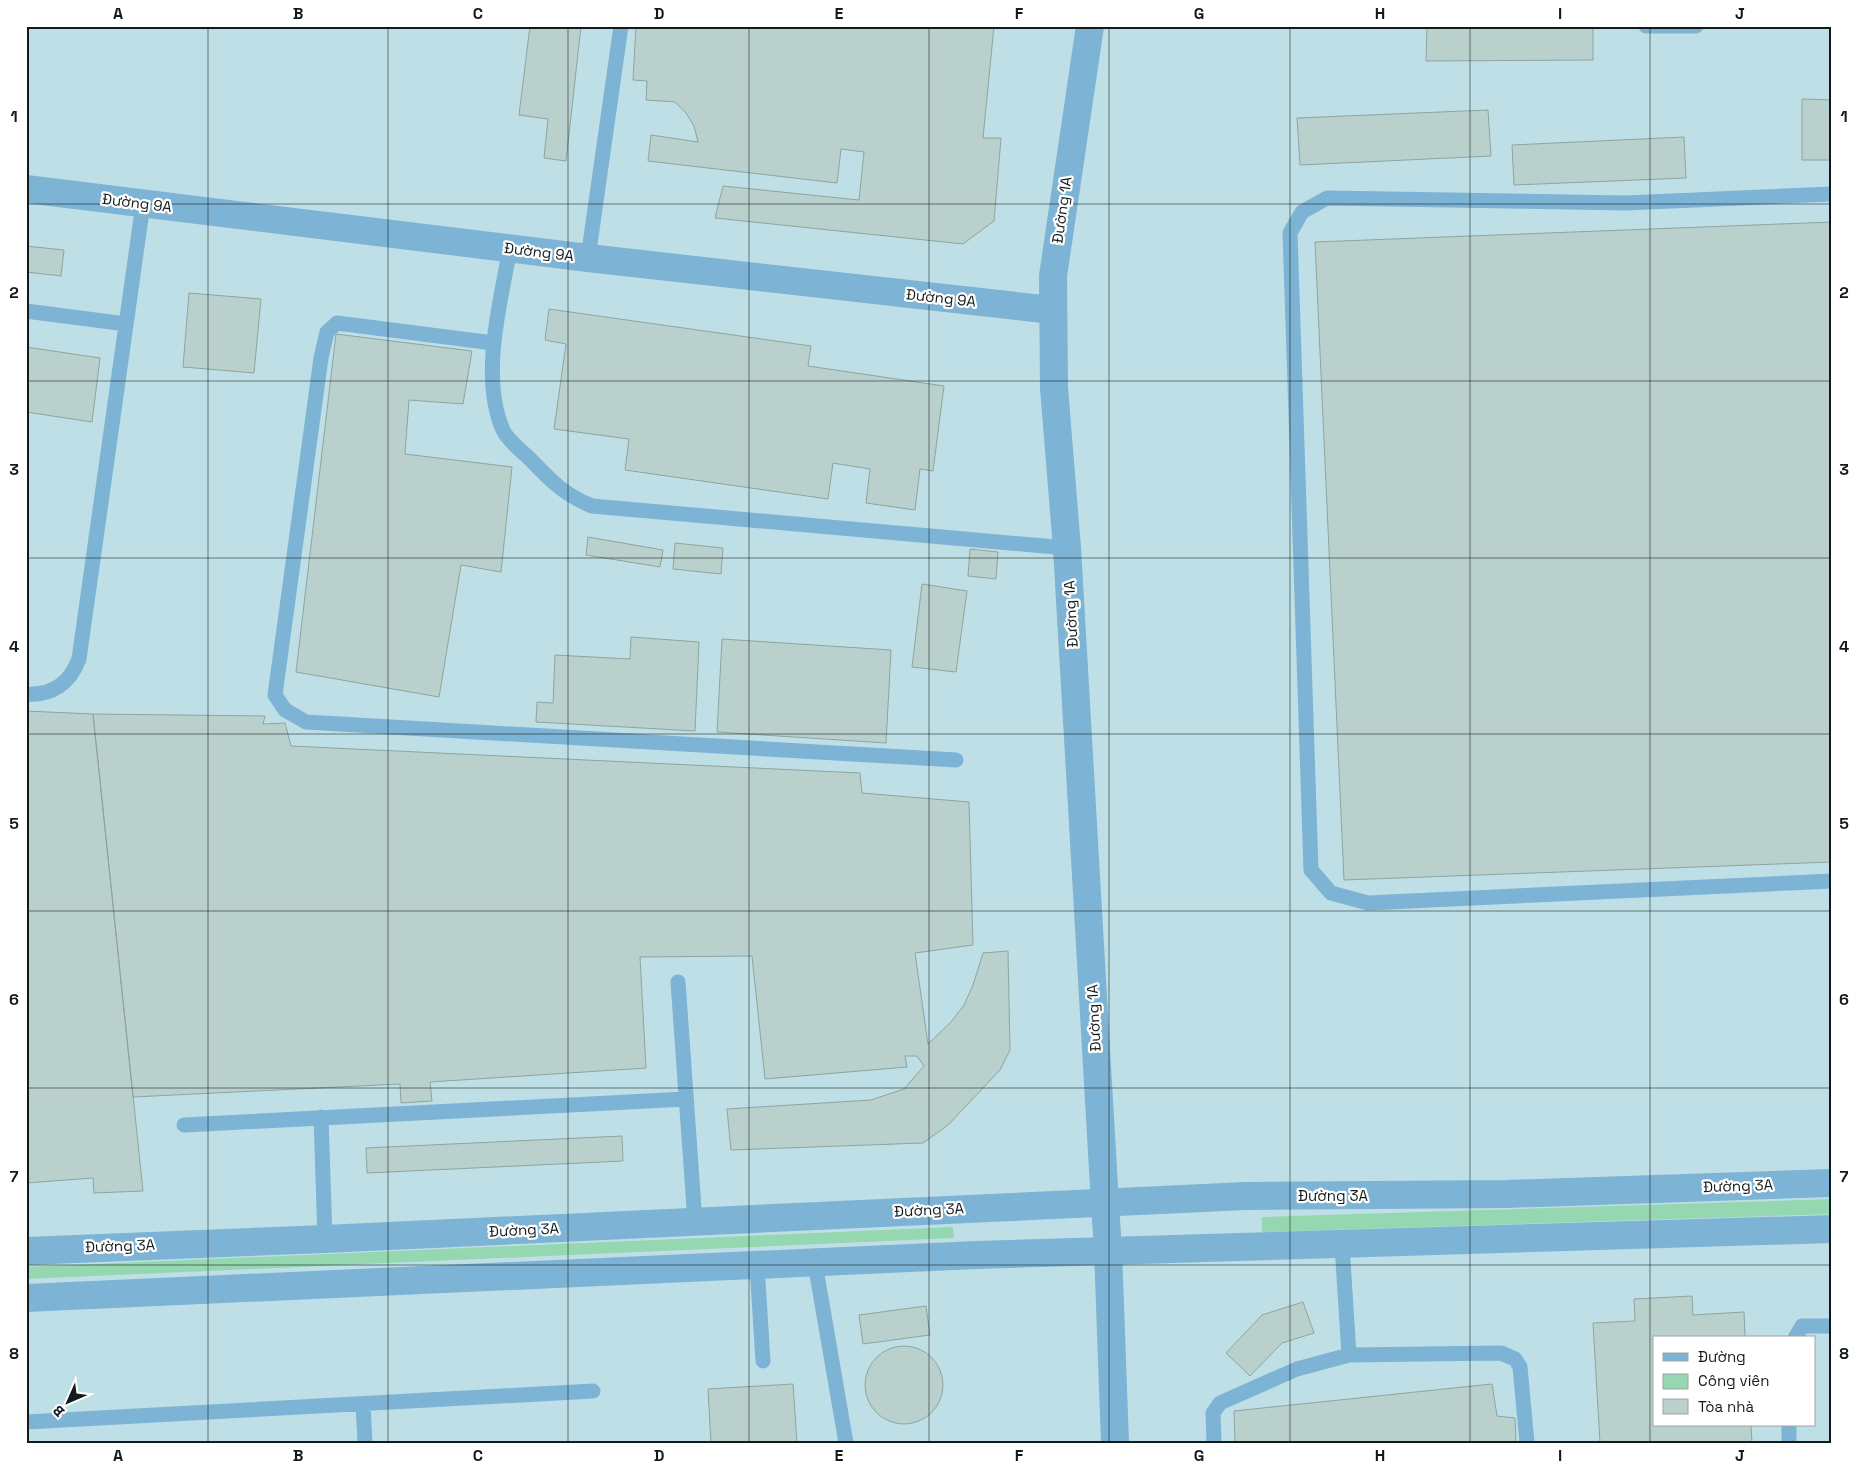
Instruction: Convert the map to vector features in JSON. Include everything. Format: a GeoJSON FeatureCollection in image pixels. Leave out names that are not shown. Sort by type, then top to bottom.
{"type":"FeatureCollection","features":[{"type":"Feature","properties":{"kind":"street","name":"Đường 1A"},"geometry":{"type":"LineString","coordinates":[[1090,26],[1053,276],[1052,310],[1054,388],[1067,548],[1108,1250]]}},
{"type":"Feature","properties":{"kind":"street","name":"Đường 9A"},"geometry":{"type":"LineString","coordinates":[[26,189],[510,249],[1052,310]]}},
{"type":"Feature","properties":{"kind":"street","name":"Đường 3A"},"geometry":{"type":"LineString","coordinates":[[26,1250],[325,1240],[1246,1196],[1498,1194],[1832,1183]]}},
{"type":"Feature","properties":{"kind":"street"},"geometry":{"type":"LineString","coordinates":[[26,1298],[1108,1250],[1342,1245],[1832,1229]]}},
{"type":"Feature","properties":{"kind":"street"},"geometry":{"type":"LineString","coordinates":[[1108,1250],[1115,1443]]}},
{"type":"Feature","properties":{"kind":"lane"},"geometry":{"type":"LineString","coordinates":[[588,258],[621,26]]}},
{"type":"Feature","properties":{"kind":"lane"},"geometry":{"type":"LineString","coordinates":[[1646,26],[1696,26]]}},
{"type":"Feature","properties":{"kind":"lane"},"geometry":{"type":"LineString","coordinates":[[1832,194],[1626,203],[1327,198],[1302,212],[1290,234],[1311,870],[1331,893],[1368,903],[1832,881]]}},
{"type":"Feature","properties":{"kind":"lane"},"geometry":{"type":"LineString","coordinates":[[26,694],[47,693],[58,687],[75,669],[79,659],[143,204]]}},
{"type":"Feature","properties":{"kind":"lane"},"geometry":{"type":"LineString","coordinates":[[510,249],[493,343],[495,405],[504,432],[544,475],[569,497],[592,506],[1067,548]]}},
{"type":"Feature","properties":{"kind":"lane"},"geometry":{"type":"LineString","coordinates":[[26,311],[126,324]]}},
{"type":"Feature","properties":{"kind":"lane"},"geometry":{"type":"LineString","coordinates":[[493,343],[337,323],[327,332],[321,358],[275,695],[285,710],[306,722],[956,760]]}},
{"type":"Feature","properties":{"kind":"lane"},"geometry":{"type":"LineString","coordinates":[[678,982],[695,1222]]}},
{"type":"Feature","properties":{"kind":"lane"},"geometry":{"type":"LineString","coordinates":[[184,1124],[686,1099]]}},
{"type":"Feature","properties":{"kind":"lane"},"geometry":{"type":"LineString","coordinates":[[322,1117],[325,1240]]}},
{"type":"Feature","properties":{"kind":"lane"},"geometry":{"type":"LineString","coordinates":[[1342,1245],[1348,1354]]}},
{"type":"Feature","properties":{"kind":"lane"},"geometry":{"type":"LineString","coordinates":[[815,1263],[846,1443]]}},
{"type":"Feature","properties":{"kind":"lane"},"geometry":{"type":"LineString","coordinates":[[757,1265],[763,1361]]}},
{"type":"Feature","properties":{"kind":"lane"},"geometry":{"type":"LineString","coordinates":[[1796,1336],[1802,1326],[1832,1326]]}},
{"type":"Feature","properties":{"kind":"lane"},"geometry":{"type":"LineString","coordinates":[[1214,1443],[1213,1413],[1220,1403],[1297,1369],[1348,1354],[1501,1353],[1515,1359],[1520,1367],[1528,1443]]}},
{"type":"Feature","properties":{"kind":"lane"},"geometry":{"type":"LineString","coordinates":[[26,1422],[593,1391]]}},
{"type":"Feature","properties":{"kind":"lane"},"geometry":{"type":"LineString","coordinates":[[364,1404],[365,1443]]}},
{"type":"Feature","properties":{"kind":"lane"},"geometry":{"type":"LineString","coordinates":[[1789,1426],[1789,1443]]}},
{"type":"Feature","properties":{"kind":"shaded area"},"geometry":{"type":"Polygon","coordinates":[[[26,26],[1832,26],[1832,1443],[26,1443],[26,26]]]}},
{"type":"Feature","properties":{"kind":"green space"},"geometry":{"type":"Polygon","coordinates":[[[1832,1199],[1832,1214],[1262,1232],[1262,1217],[1832,1199]]]}},
{"type":"Feature","properties":{"kind":"green space"},"geometry":{"type":"Polygon","coordinates":[[[953,1227],[954,1238],[26,1279],[26,1267],[953,1227]]]}},
{"type":"Feature","properties":{"kind":"building"},"geometry":{"type":"Polygon","coordinates":[[[530,26],[581,26],[566,161],[544,158],[548,119],[519,115],[530,26]]]}},
{"type":"Feature","properties":{"kind":"building"},"geometry":{"type":"Polygon","coordinates":[[[636,26],[994,26],[983,138],[1001,138],[994,221],[963,244],[715,218],[723,186],[859,200],[864,152],[841,149],[837,183],[648,161],[651,135],[698,142],[694,126],[686,113],[675,102],[646,100],[647,81],[633,80],[636,26]]]}},
{"type":"Feature","properties":{"kind":"building"},"geometry":{"type":"Polygon","coordinates":[[[1427,26],[1593,26],[1593,60],[1426,61],[1427,26]]]}},
{"type":"Feature","properties":{"kind":"building"},"geometry":{"type":"Polygon","coordinates":[[[1802,99],[1832,100],[1832,160],[1802,160],[1802,99]]]}},
{"type":"Feature","properties":{"kind":"building"},"geometry":{"type":"Polygon","coordinates":[[[1488,110],[1491,156],[1300,165],[1297,118],[1488,110]]]}},
{"type":"Feature","properties":{"kind":"building"},"geometry":{"type":"Polygon","coordinates":[[[1684,137],[1686,178],[1514,185],[1512,145],[1684,137]]]}},
{"type":"Feature","properties":{"kind":"building"},"geometry":{"type":"Polygon","coordinates":[[[1832,222],[1832,862],[1344,880],[1315,242],[1832,222]]]}},
{"type":"Feature","properties":{"kind":"building"},"geometry":{"type":"Polygon","coordinates":[[[26,246],[64,250],[61,276],[26,272],[26,246]]]}},
{"type":"Feature","properties":{"kind":"building"},"geometry":{"type":"Polygon","coordinates":[[[189,293],[261,299],[254,373],[183,367],[189,293]]]}},
{"type":"Feature","properties":{"kind":"building"},"geometry":{"type":"Polygon","coordinates":[[[549,309],[811,346],[808,366],[944,386],[933,471],[920,469],[915,510],[866,503],[870,469],[833,463],[828,499],[625,470],[629,439],[554,429],[566,344],[545,340],[549,309]]]}},
{"type":"Feature","properties":{"kind":"building"},"geometry":{"type":"Polygon","coordinates":[[[336,334],[472,351],[463,404],[409,400],[405,454],[512,467],[501,572],[461,565],[439,697],[296,672],[336,334]]]}},
{"type":"Feature","properties":{"kind":"building"},"geometry":{"type":"Polygon","coordinates":[[[26,347],[100,358],[92,422],[26,412],[26,347]]]}},
{"type":"Feature","properties":{"kind":"building"},"geometry":{"type":"Polygon","coordinates":[[[588,537],[663,550],[660,567],[586,555],[588,537]]]}},
{"type":"Feature","properties":{"kind":"building"},"geometry":{"type":"Polygon","coordinates":[[[675,543],[723,548],[721,574],[673,569],[675,543]]]}},
{"type":"Feature","properties":{"kind":"building"},"geometry":{"type":"Polygon","coordinates":[[[970,549],[998,552],[996,579],[968,576],[970,549]]]}},
{"type":"Feature","properties":{"kind":"building"},"geometry":{"type":"Polygon","coordinates":[[[922,584],[967,591],[956,672],[912,667],[922,584]]]}},
{"type":"Feature","properties":{"kind":"building"},"geometry":{"type":"Polygon","coordinates":[[[631,637],[699,642],[695,731],[536,722],[537,702],[553,703],[555,655],[630,659],[631,637]]]}},
{"type":"Feature","properties":{"kind":"building"},"geometry":{"type":"Polygon","coordinates":[[[722,639],[891,650],[886,743],[717,732],[722,639]]]}},
{"type":"Feature","properties":{"kind":"building"},"geometry":{"type":"Polygon","coordinates":[[[26,711],[93,714],[143,1191],[94,1193],[93,1178],[26,1183],[26,711]]]}},
{"type":"Feature","properties":{"kind":"building"},"geometry":{"type":"Polygon","coordinates":[[[93,714],[265,716],[263,724],[285,723],[291,746],[860,773],[862,793],[969,802],[973,945],[915,953],[928,1044],[951,1022],[964,1005],[973,985],[983,953],[1008,951],[1010,1050],[1000,1070],[948,1125],[923,1143],[731,1150],[727,1109],[871,1100],[904,1089],[924,1066],[917,1056],[905,1056],[907,1067],[765,1079],[752,956],[640,957],[646,1068],[430,1082],[432,1101],[401,1103],[400,1084],[133,1097],[93,714]]]}},
{"type":"Feature","properties":{"kind":"building"},"geometry":{"type":"Polygon","coordinates":[[[622,1136],[623,1161],[367,1173],[366,1148],[622,1136]]]}},
{"type":"Feature","properties":{"kind":"building"},"geometry":{"type":"Polygon","coordinates":[[[1692,1296],[1693,1315],[1744,1312],[1745,1336],[1653,1336],[1653,1426],[1751,1426],[1752,1443],[1600,1443],[1593,1323],[1635,1321],[1634,1299],[1692,1296]]]}},
{"type":"Feature","properties":{"kind":"building"},"geometry":{"type":"Polygon","coordinates":[[[1303,1302],[1314,1333],[1282,1343],[1250,1376],[1226,1353],[1262,1315],[1303,1302]]]}},
{"type":"Feature","properties":{"kind":"building"},"geometry":{"type":"Polygon","coordinates":[[[926,1306],[930,1335],[863,1344],[859,1315],[926,1306]]]}},
{"type":"Feature","properties":{"kind":"building"},"geometry":{"type":"Polygon","coordinates":[[[904,1346],[919,1349],[936,1363],[940,1370],[943,1385],[940,1400],[926,1417],[919,1421],[904,1424],[889,1421],[872,1407],[868,1400],[865,1385],[868,1370],[882,1353],[889,1349],[904,1346]]]}},
{"type":"Feature","properties":{"kind":"building"},"geometry":{"type":"Polygon","coordinates":[[[793,1384],[797,1443],[711,1443],[708,1389],[793,1384]]]}},
{"type":"Feature","properties":{"kind":"building"},"geometry":{"type":"Polygon","coordinates":[[[1492,1384],[1497,1416],[1515,1418],[1516,1443],[1235,1443],[1234,1411],[1492,1384]]]}}]}
